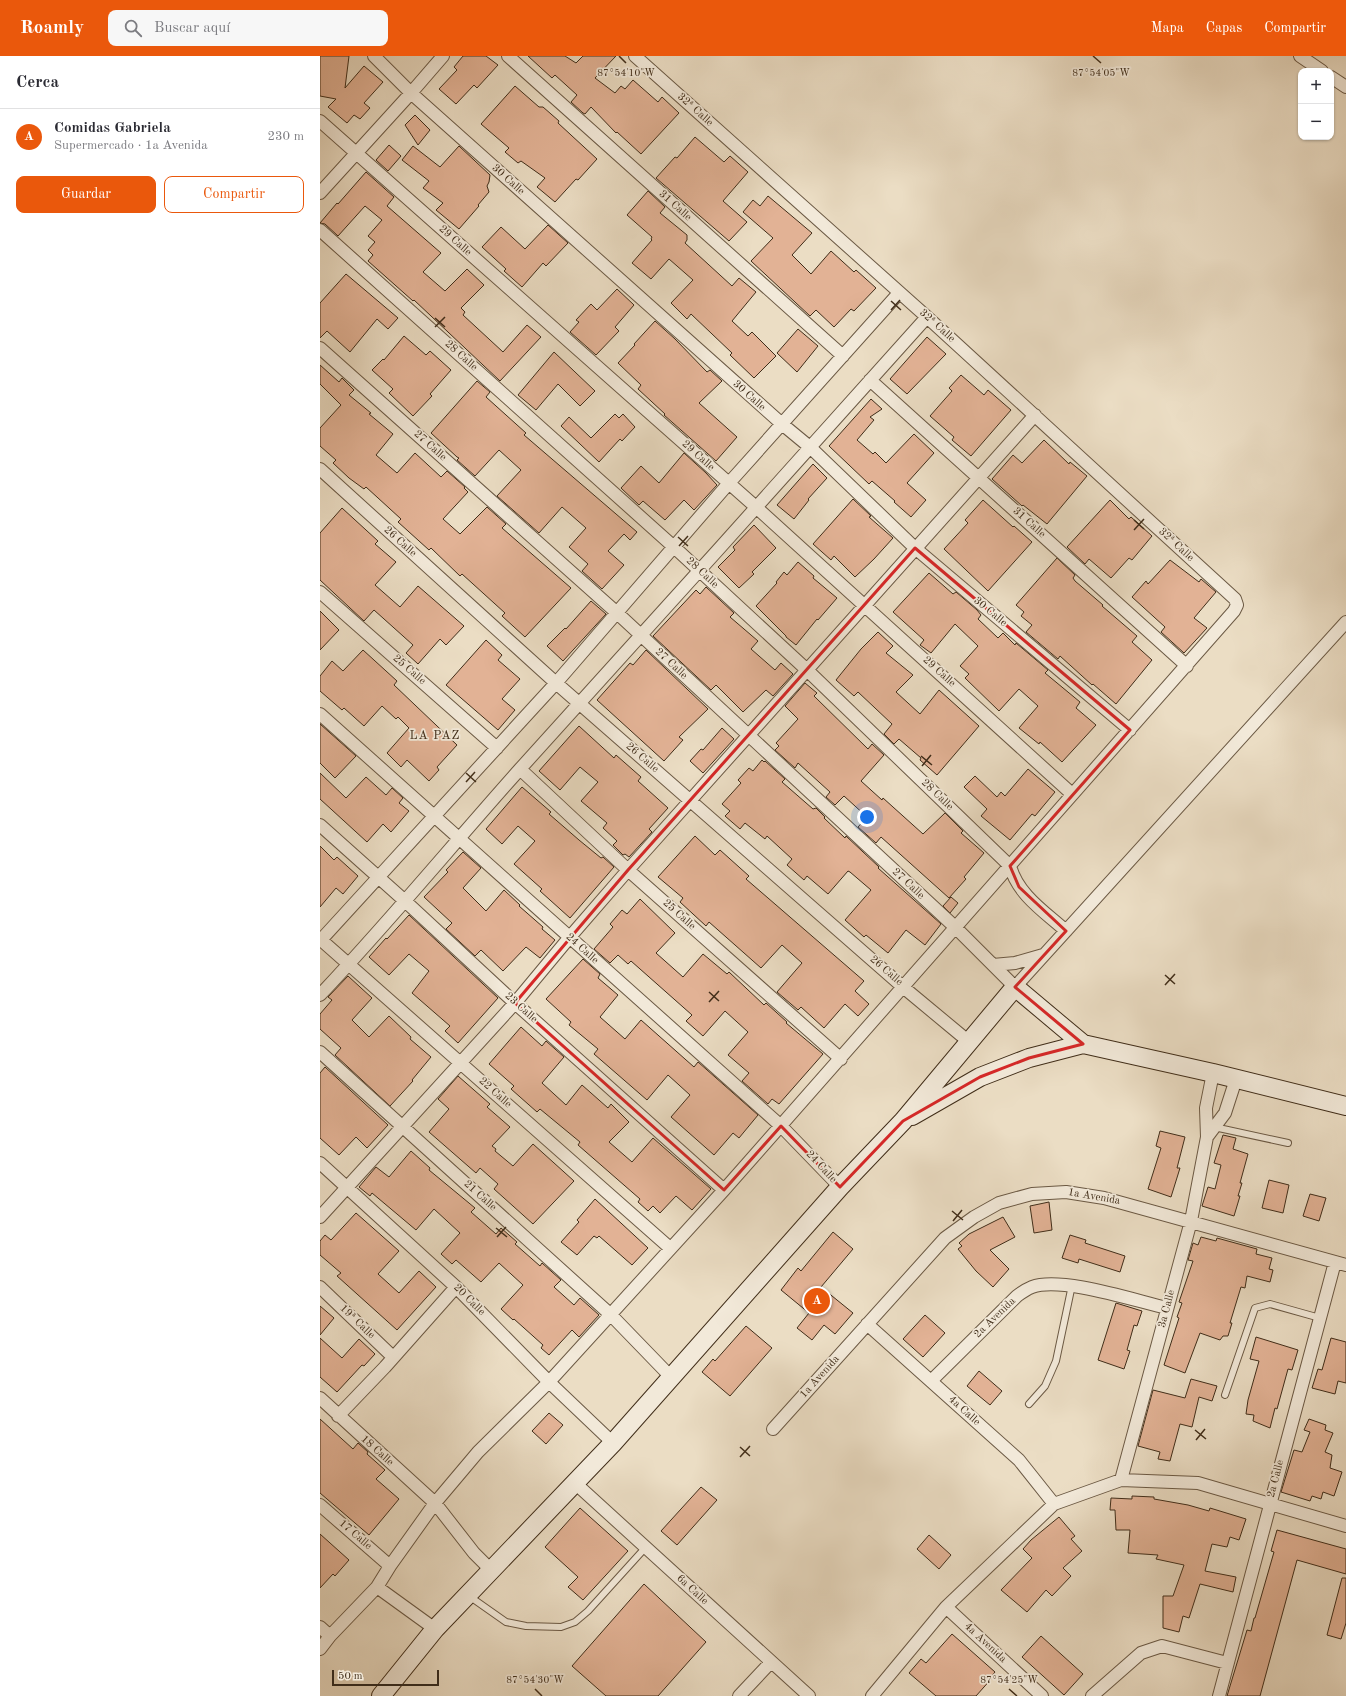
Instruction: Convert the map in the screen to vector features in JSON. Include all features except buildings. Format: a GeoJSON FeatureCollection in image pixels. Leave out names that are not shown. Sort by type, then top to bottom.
{"type":"FeatureCollection","features":[{"type":"Feature","properties":{"kind":"street","name":"30 Calle"},"geometry":{"type":"LineString","coordinates":[[374,56],[411,93],[782,424],[811,448],[915,548],[1130,730]]}},
{"type":"Feature","properties":{"kind":"street"},"geometry":{"type":"LineString","coordinates":[[320,193],[443,56]]}},
{"type":"Feature","properties":{"kind":"street","name":"31 Calle"},"geometry":{"type":"LineString","coordinates":[[508,56],[842,356]]}},
{"type":"Feature","properties":{"kind":"street","name":"32ª Calle"},"geometry":{"type":"LineString","coordinates":[[635,56],[927,317],[1235,600],[1236,604],[1234,611],[1187,666]]}},
{"type":"Feature","properties":{"kind":"street"},"geometry":{"type":"LineString","coordinates":[[1300,56],[1318,68]]}},
{"type":"Feature","properties":{"kind":"street"},"geometry":{"type":"LineString","coordinates":[[1334,79],[1346,87]]}},
{"type":"Feature","properties":{"kind":"street","name":"29 Calle"},"geometry":{"type":"LineString","coordinates":[[320,121],[866,605],[1072,794]]}},
{"type":"Feature","properties":{"kind":"street","name":"28 Calle"},"geometry":{"type":"LineString","coordinates":[[320,230],[674,547],[808,670],[1010,866],[1019,887],[1036,905],[1066,931]]}},
{"type":"Feature","properties":{"kind":"street"},"geometry":{"type":"LineString","coordinates":[[320,940],[556,683],[729,483],[899,293]]}},
{"type":"Feature","properties":{"kind":"street"},"geometry":{"type":"LineString","coordinates":[[320,995],[349,965],[458,838],[757,508],[927,317]]}},
{"type":"Feature","properties":{"kind":"street","name":"27 Calle"},"geometry":{"type":"LineString","coordinates":[[320,348],[616,612],[955,928],[1015,987]]}},
{"type":"Feature","properties":{"kind":"street","name":"31 Calle"},"geometry":{"type":"LineString","coordinates":[[870,380],[1187,666]]}},
{"type":"Feature","properties":{"kind":"street"},"geometry":{"type":"LineString","coordinates":[[320,1217],[515,1003],[628,870],[1035,415]]}},
{"type":"Feature","properties":{"kind":"street","name":"26 Calle"},"geometry":{"type":"LineString","coordinates":[[320,469],[579,704],[903,987],[968,1041]]}},
{"type":"Feature","properties":{"kind":"street","name":"25 Calle"},"geometry":{"type":"LineString","coordinates":[[320,592],[497,748]]}},
{"type":"Feature","properties":{"kind":"street"},"geometry":{"type":"LineString","coordinates":[[381,1696],[435,1629],[613,1443],[840,1187],[903,1121],[968,1041],[1015,987],[1346,622]]}},
{"type":"Feature","properties":{"kind":"street"},"geometry":{"type":"LineString","coordinates":[[320,1649],[330,1636],[377,1587],[435,1502],[478,1452],[549,1382],[724,1190],[841,1059],[1072,794],[1187,666]]}},
{"type":"Feature","properties":{"kind":"street","name":"24 Calle"},"geometry":{"type":"LineString","coordinates":[[320,714],[781,1126],[840,1187]]}},
{"type":"Feature","properties":{"kind":"street","name":"25 Calle"},"geometry":{"type":"LineString","coordinates":[[520,769],[628,870],[841,1059]]}},
{"type":"Feature","properties":{"kind":"street","name":"23 Calle"},"geometry":{"type":"LineString","coordinates":[[320,825],[515,1003],[724,1190]]}},
{"type":"Feature","properties":{"kind":"street","name":"22 Calle"},"geometry":{"type":"LineString","coordinates":[[320,940],[670,1248]]}},
{"type":"Feature","properties":{"kind":"street"},"geometry":{"type":"LineString","coordinates":[[993,965],[1015,963],[1044,955]]}},
{"type":"Feature","properties":{"kind":"street"},"geometry":{"type":"LineString","coordinates":[[1015,987],[1083,1044]]}},
{"type":"Feature","properties":{"kind":"street"},"geometry":{"type":"LineString","coordinates":[[903,1121],[980,1077],[1029,1058],[1083,1044],[1213,1073],[1346,1106]]}},
{"type":"Feature","properties":{"kind":"street","name":"21 Calle"},"geometry":{"type":"LineString","coordinates":[[320,1052],[611,1314],[671,1377]]}},
{"type":"Feature","properties":{"kind":"street","name":"3a Calle"},"geometry":{"type":"LineString","coordinates":[[1121,1480],[1191,1221],[1207,1137],[1206,1108],[1213,1073]]}},
{"type":"Feature","properties":{"kind":"street","name":"3a Calle"},"geometry":{"type":"LineString","coordinates":[[1207,1137],[1225,1113],[1236,1079]]}},
{"type":"Feature","properties":{"kind":"street","name":"20 Calle"},"geometry":{"type":"LineString","coordinates":[[320,1163],[456,1287],[549,1382],[613,1443]]}},
{"type":"Feature","properties":{"kind":"street","name":"1a Avenida"},"geometry":{"type":"LineString","coordinates":[[772,1429],[945,1238],[999,1203],[1032,1194],[1066,1192],[1104,1198],[1341,1263]]}},
{"type":"Feature","properties":{"kind":"street","name":"2a Calle"},"geometry":{"type":"LineString","coordinates":[[1219,1696],[1320,1318],[1341,1263]]}},
{"type":"Feature","properties":{"kind":"street","name":"2a Avenida"},"geometry":{"type":"LineString","coordinates":[[931,1381],[1017,1296],[1032,1287],[1048,1284],[1072,1285],[1167,1308]]}},
{"type":"Feature","properties":{"kind":"street","name":"19ª Calle"},"geometry":{"type":"LineString","coordinates":[[320,1287],[394,1357]]}},
{"type":"Feature","properties":{"kind":"street"},"geometry":{"type":"LineString","coordinates":[[338,1416],[394,1357],[456,1287]]}},
{"type":"Feature","properties":{"kind":"street","name":"4a Calle"},"geometry":{"type":"LineString","coordinates":[[867,1324],[1019,1460],[1054,1504]]}},
{"type":"Feature","properties":{"kind":"street","name":"18 Calle"},"geometry":{"type":"LineString","coordinates":[[320,1398],[338,1416],[435,1502],[474,1553],[491,1570]]}},
{"type":"Feature","properties":{"kind":"street"},"geometry":{"type":"LineString","coordinates":[[872,1696],[946,1607],[1054,1504],[1121,1480],[1198,1483],[1269,1505],[1346,1526]]}},
{"type":"Feature","properties":{"kind":"street","name":"6a Calle"},"geometry":{"type":"LineString","coordinates":[[575,1482],[809,1696]]}},
{"type":"Feature","properties":{"kind":"street","name":"17 Calle"},"geometry":{"type":"LineString","coordinates":[[320,1505],[390,1566]]}},
{"type":"Feature","properties":{"kind":"street"},"geometry":{"type":"LineString","coordinates":[[377,1587],[435,1629]]}},
{"type":"Feature","properties":{"kind":"street","name":"4a Avenida"},"geometry":{"type":"LineString","coordinates":[[946,1607],[1042,1696]]}},
{"type":"Feature","properties":{"kind":"street"},"geometry":{"type":"LineString","coordinates":[[320,1627],[330,1636]]}},
{"type":"Feature","properties":{"kind":"street"},"geometry":{"type":"LineString","coordinates":[[1092,1696],[1141,1653],[1162,1646],[1227,1663]]}},
{"type":"Feature","properties":{"kind":"street"},"geometry":{"type":"LineString","coordinates":[[739,1696],[771,1662]]}},
{"type":"Feature","properties":{"kind":"lane"},"geometry":{"type":"LineString","coordinates":[[1214,1127],[1288,1143]]}},
{"type":"Feature","properties":{"kind":"lane"},"geometry":{"type":"LineString","coordinates":[[1029,1404],[1045,1386],[1056,1361],[1072,1285]]}},
{"type":"Feature","properties":{"kind":"lane"},"geometry":{"type":"LineString","coordinates":[[1225,1395],[1254,1308],[1270,1304],[1320,1318]]}},
{"type":"Feature","properties":{"kind":"lane"},"geometry":{"type":"LineString","coordinates":[[468,1595],[506,1622],[526,1626],[561,1627],[575,1622],[588,1612],[646,1547]]}},
{"type":"Feature","properties":{"kind":"highlighted area"},"geometry":{"type":"Polygon","coordinates":[[[915,548],[1130,730],[1010,866],[1019,887],[1066,931],[1015,987],[1083,1044],[1029,1058],[980,1077],[903,1121],[840,1187],[781,1126],[724,1190],[515,1003],[628,870],[915,548]]]}},
{"type":"Feature","properties":{"kind":"place","name":"Comidas Gabriela"},"geometry":{"type":"Point","coordinates":[817,1301]}},
{"type":"Feature","properties":{"kind":"district","name":"LA PAZ"},"geometry":{"type":"Point","coordinates":[435,736]}}]}
